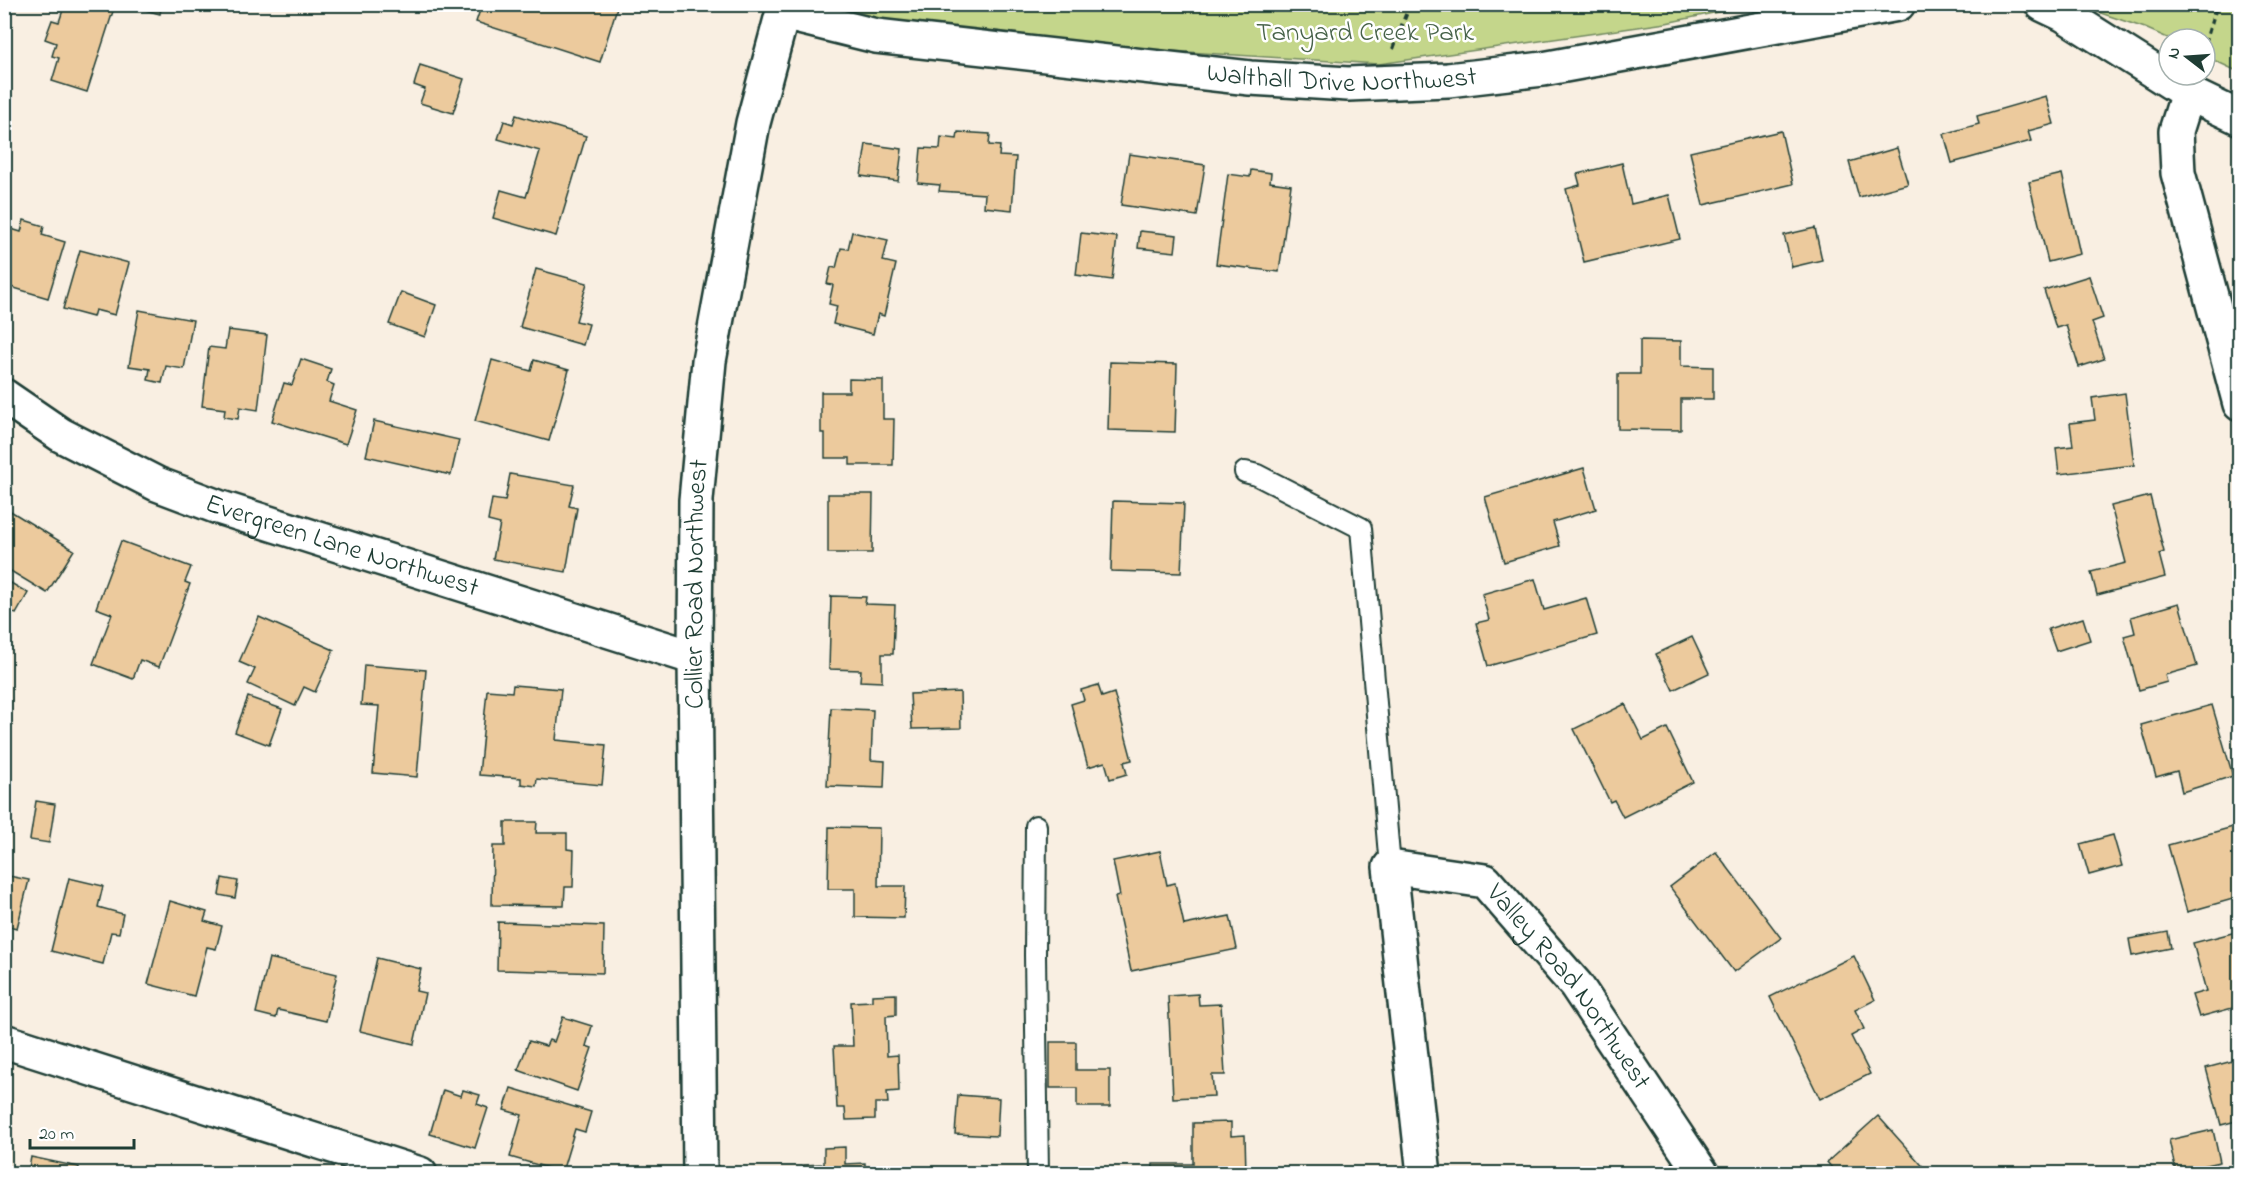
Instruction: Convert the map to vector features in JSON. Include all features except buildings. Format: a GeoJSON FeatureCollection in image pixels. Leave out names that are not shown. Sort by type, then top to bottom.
{"type":"FeatureCollection","features":[{"type":"Feature","properties":{"kind":"street","name":"Walthall Drive Northwest"},"geometry":{"type":"LineString","coordinates":[[784,9],[876,36],[1250,78],[1348,84],[1448,80],[1543,69],[1898,4]]}},
{"type":"Feature","properties":{"kind":"street"},"geometry":{"type":"LineString","coordinates":[[2042,4],[2063,14],[2188,93],[2240,118]]}},
{"type":"Feature","properties":{"kind":"street","name":"Collier Road Northwest"},"geometry":{"type":"LineString","coordinates":[[700,1173],[695,658],[696,500],[709,361],[753,123],[784,9]]}},
{"type":"Feature","properties":{"kind":"street"},"geometry":{"type":"LineString","coordinates":[[2188,93],[2176,131],[2178,173],[2240,404]]}},
{"type":"Feature","properties":{"kind":"street","name":"Evergreen Lane Northwest"},"geometry":{"type":"LineString","coordinates":[[4,396],[61,435],[157,484],[218,507],[695,658]]}},
{"type":"Feature","properties":{"kind":"street"},"geometry":{"type":"LineString","coordinates":[[1390,867],[1425,1173]]}},
{"type":"Feature","properties":{"kind":"street","name":"Valley Road Northwest"},"geometry":{"type":"LineString","coordinates":[[1390,867],[1485,881],[1576,985],[1702,1173]]}},
{"type":"Feature","properties":{"kind":"street"},"geometry":{"type":"LineString","coordinates":[[4,1041],[420,1173]]}},
{"type":"Feature","properties":{"kind":"lane"},"geometry":{"type":"LineString","coordinates":[[1245,472],[1257,475],[1362,528],[1390,867]]}},
{"type":"Feature","properties":{"kind":"lane"},"geometry":{"type":"LineString","coordinates":[[1036,826],[1038,1173]]}},
{"type":"Feature","properties":{"kind":"path"},"geometry":{"type":"LineString","coordinates":[[2210,27],[2217,4]]}},
{"type":"Feature","properties":{"kind":"green space","name":"Tanyard Creek Park"},"geometry":{"type":"Polygon","coordinates":[[[806,4],[1751,5],[1666,23],[1379,64],[1140,49],[803,18],[806,4]]]}},
{"type":"Feature","properties":{"kind":"green space"},"geometry":{"type":"Polygon","coordinates":[[[2077,5],[2239,5],[2239,72],[2217,62],[2217,27],[2157,27],[2157,33],[2077,5]]]}}]}
